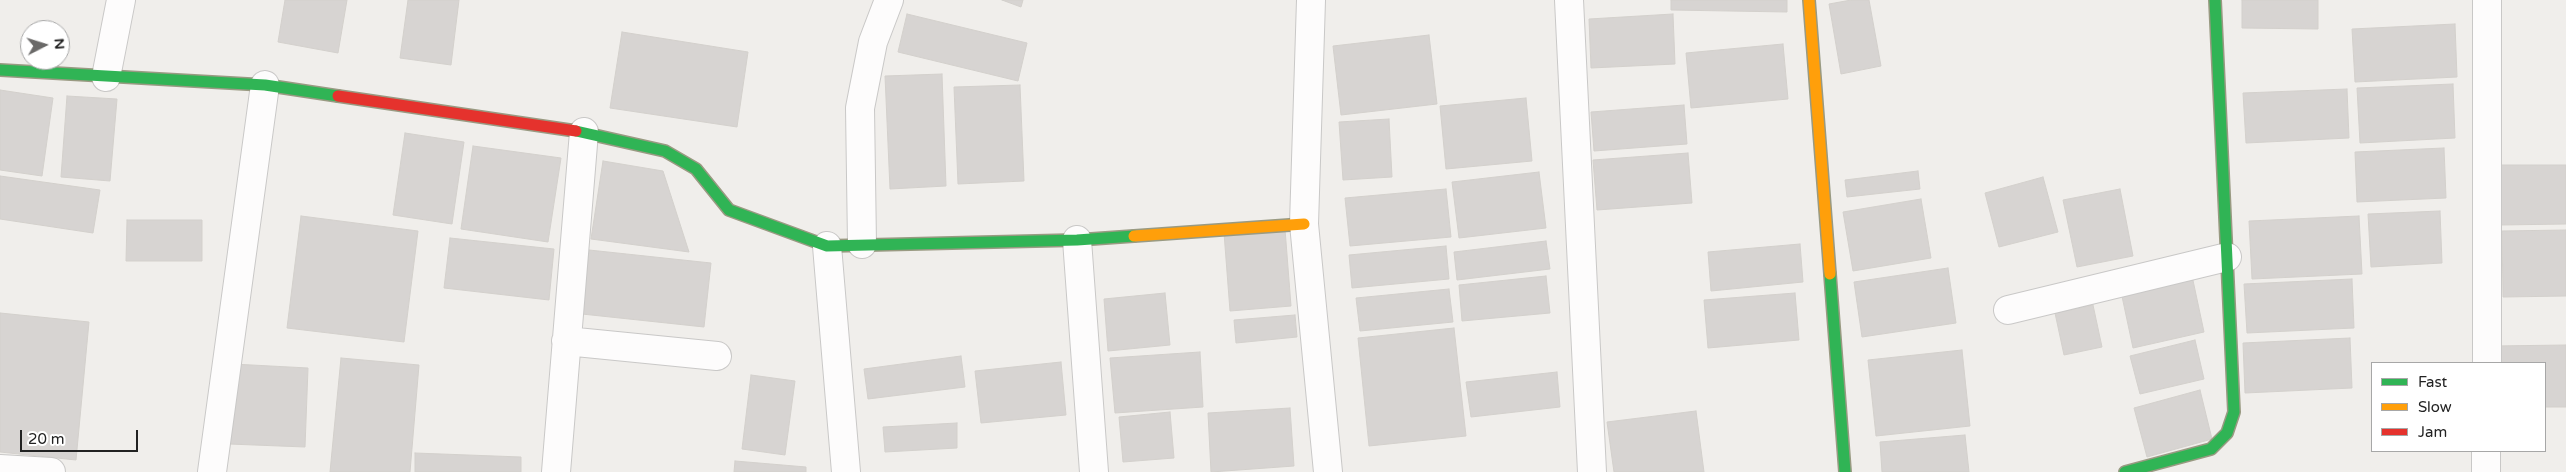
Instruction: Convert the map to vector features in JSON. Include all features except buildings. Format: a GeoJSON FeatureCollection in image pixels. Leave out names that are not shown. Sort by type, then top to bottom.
{"type":"FeatureCollection","features":[{"type":"Feature","properties":{"kind":"street"},"geometry":{"type":"LineString","coordinates":[[106,77],[121,0]]}},
{"type":"Feature","properties":{"kind":"street"},"geometry":{"type":"LineString","coordinates":[[862,244],[860,108],[872,42],[889,0]]}},
{"type":"Feature","properties":{"kind":"street"},"geometry":{"type":"LineString","coordinates":[[1311,0],[1304,224],[1328,472]]}},
{"type":"Feature","properties":{"kind":"street"},"geometry":{"type":"LineString","coordinates":[[1569,0],[1592,472]]}},
{"type":"Feature","properties":{"kind":"street"},"geometry":{"type":"LineString","coordinates":[[1809,0],[1844,472]]}},
{"type":"Feature","properties":{"kind":"street"},"geometry":{"type":"LineString","coordinates":[[2126,472],[2211,449],[2227,433],[2234,412],[2215,0]]}},
{"type":"Feature","properties":{"kind":"street"},"geometry":{"type":"LineString","coordinates":[[2486,362],[2488,0]]}},
{"type":"Feature","properties":{"kind":"street"},"geometry":{"type":"LineString","coordinates":[[0,70],[265,85],[584,132],[665,152],[696,169],[729,210],[827,246],[1077,240],[1304,224]]}},
{"type":"Feature","properties":{"kind":"street"},"geometry":{"type":"LineString","coordinates":[[212,472],[265,85]]}},
{"type":"Feature","properties":{"kind":"street"},"geometry":{"type":"LineString","coordinates":[[556,472],[584,132]]}},
{"type":"Feature","properties":{"kind":"street"},"geometry":{"type":"LineString","coordinates":[[1077,240],[1094,472]]}},
{"type":"Feature","properties":{"kind":"street"},"geometry":{"type":"LineString","coordinates":[[827,246],[846,472]]}},
{"type":"Feature","properties":{"kind":"street"},"geometry":{"type":"LineString","coordinates":[[2008,310],[2227,257]]}},
{"type":"Feature","properties":{"kind":"street"},"geometry":{"type":"LineString","coordinates":[[566,341],[717,356]]}},
{"type":"Feature","properties":{"kind":"street"},"geometry":{"type":"LineString","coordinates":[[2486,452],[2486,472]]}},
{"type":"Feature","properties":{"kind":"street"},"geometry":{"type":"LineString","coordinates":[[0,469],[51,472]]}},
{"type":"Feature","properties":{"kind":"traffic: fast"},"geometry":{"type":"LineString","coordinates":[[2125,472],[2211,449],[2227,433],[2234,412],[2215,0]]}},
{"type":"Feature","properties":{"kind":"traffic: fast"},"geometry":{"type":"LineString","coordinates":[[0,70],[265,85],[338,96]]}},
{"type":"Feature","properties":{"kind":"traffic: fast"},"geometry":{"type":"LineString","coordinates":[[576,131],[665,151],[696,169],[729,210],[827,246],[1077,240],[1134,236]]}},
{"type":"Feature","properties":{"kind":"traffic: fast"},"geometry":{"type":"LineString","coordinates":[[1830,274],[1845,472]]}},
{"type":"Feature","properties":{"kind":"traffic: slow"},"geometry":{"type":"LineString","coordinates":[[1809,0],[1830,274]]}},
{"type":"Feature","properties":{"kind":"traffic: slow"},"geometry":{"type":"LineString","coordinates":[[1134,236],[1304,224]]}},
{"type":"Feature","properties":{"kind":"traffic: jam"},"geometry":{"type":"LineString","coordinates":[[338,96],[576,131]]}}]}
